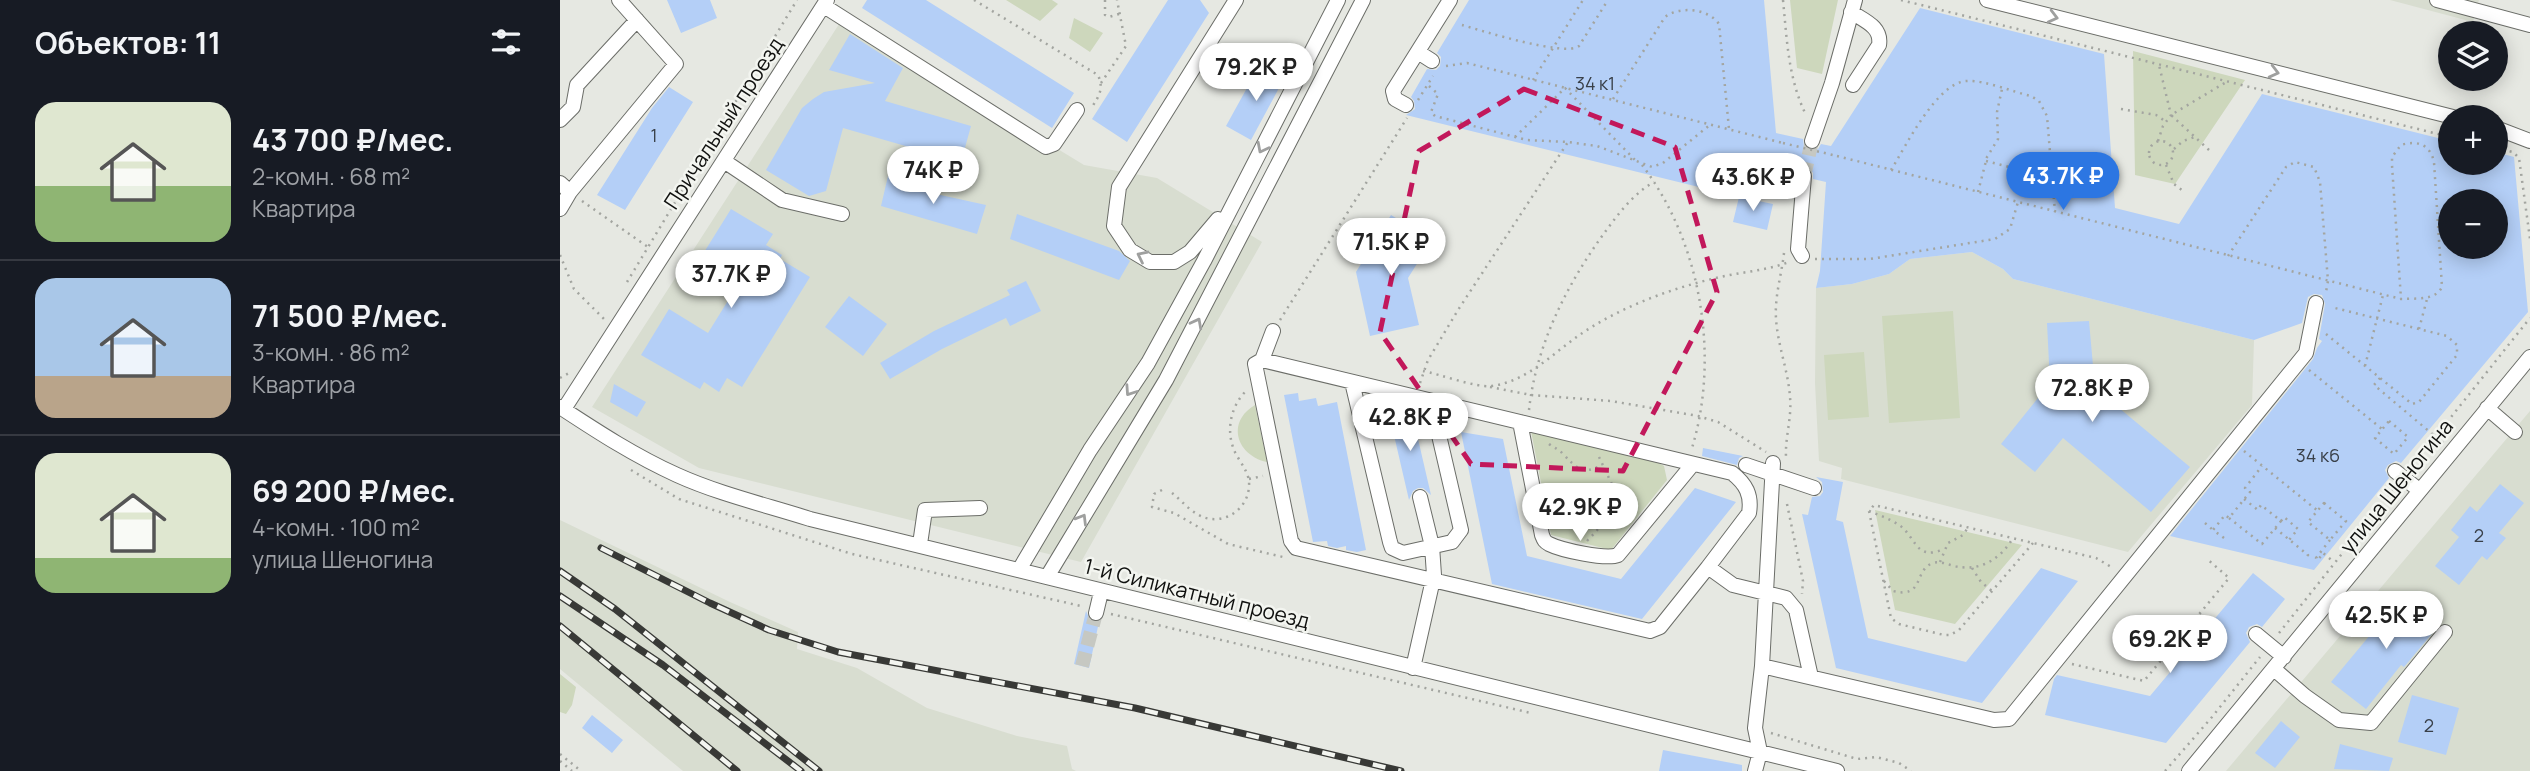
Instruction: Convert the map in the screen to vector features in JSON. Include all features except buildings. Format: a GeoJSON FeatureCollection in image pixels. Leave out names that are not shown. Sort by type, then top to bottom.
{"type":"FeatureCollection","features":[{"type":"Feature","properties":{"kind":"street"},"geometry":{"type":"LineString","coordinates":[[560,209],[565,188],[676,64],[619,0]]}},
{"type":"Feature","properties":{"kind":"street"},"geometry":{"type":"LineString","coordinates":[[1236,0],[1119,187],[1114,226],[1130,250],[1150,261],[1174,262],[1190,252],[1209,232],[1245,181]]}},
{"type":"Feature","properties":{"kind":"street"},"geometry":{"type":"LineString","coordinates":[[1019,570],[1090,450],[1148,363],[1338,0]]}},
{"type":"Feature","properties":{"kind":"street"},"geometry":{"type":"LineString","coordinates":[[1047,577],[1166,380],[1363,0]]}},
{"type":"Feature","properties":{"kind":"street"},"geometry":{"type":"LineString","coordinates":[[1406,105],[1395,99],[1393,91],[1450,0]]}},
{"type":"Feature","properties":{"kind":"street"},"geometry":{"type":"LineString","coordinates":[[1987,0],[2438,113]]}},
{"type":"Feature","properties":{"kind":"street"},"geometry":{"type":"LineString","coordinates":[[2444,1],[2530,24]]}},
{"type":"Feature","properties":{"kind":"street"},"geometry":{"type":"LineString","coordinates":[[825,3],[1046,147],[1054,144],[1082,113]]}},
{"type":"Feature","properties":{"kind":"street","name":"Причальный проезд"},"geometry":{"type":"LineString","coordinates":[[562,408],[825,3]]}},
{"type":"Feature","properties":{"kind":"street"},"geometry":{"type":"LineString","coordinates":[[1814,138],[1853,6],[1875,28],[1880,39],[1879,45],[1853,85]]}},
{"type":"Feature","properties":{"kind":"street"},"geometry":{"type":"LineString","coordinates":[[560,120],[573,107],[577,85],[637,20]]}},
{"type":"Feature","properties":{"kind":"street"},"geometry":{"type":"LineString","coordinates":[[1418,52],[1436,67]]}},
{"type":"Feature","properties":{"kind":"street"},"geometry":{"type":"LineString","coordinates":[[2508,133],[2530,141]]}},
{"type":"Feature","properties":{"kind":"street"},"geometry":{"type":"LineString","coordinates":[[724,161],[782,201],[842,214]]}},
{"type":"Feature","properties":{"kind":"street"},"geometry":{"type":"LineString","coordinates":[[1801,255],[1798,249],[1804,176]]}},
{"type":"Feature","properties":{"kind":"street"},"geometry":{"type":"LineString","coordinates":[[1762,666],[2000,721],[2013,716],[2306,353],[2321,300]]}},
{"type":"Feature","properties":{"kind":"street"},"geometry":{"type":"LineString","coordinates":[[1262,360],[1732,473],[1741,480],[1750,495],[1749,513],[1744,523],[1660,627],[1650,631],[1300,550],[1293,545],[1255,364],[1262,360],[1273,331]]}},
{"type":"Feature","properties":{"kind":"street","name":"улица Шеногина"},"geometry":{"type":"LineString","coordinates":[[2189,771],[2530,357]]}},
{"type":"Feature","properties":{"kind":"street"},"geometry":{"type":"LineString","coordinates":[[1352,382],[1392,548],[1403,553],[1452,542],[1461,530],[1427,400]]}},
{"type":"Feature","properties":{"kind":"street","name":"1-й Силикатный проезд"},"geometry":{"type":"LineString","coordinates":[[562,408],[624,448],[679,476],[810,519],[1837,771]]}},
{"type":"Feature","properties":{"kind":"street"},"geometry":{"type":"LineString","coordinates":[[2487,408],[2515,432]]}},
{"type":"Feature","properties":{"kind":"street"},"geometry":{"type":"LineString","coordinates":[[1530,425],[1544,540],[1552,545],[1603,557],[1618,555],[1690,464]]}},
{"type":"Feature","properties":{"kind":"street"},"geometry":{"type":"LineString","coordinates":[[1755,771],[1760,752],[1755,728],[1762,666],[1774,464]]}},
{"type":"Feature","properties":{"kind":"street"},"geometry":{"type":"LineString","coordinates":[[1746,466],[1774,464],[1814,488]]}},
{"type":"Feature","properties":{"kind":"street"},"geometry":{"type":"LineString","coordinates":[[2399,474],[2419,490]]}},
{"type":"Feature","properties":{"kind":"street"},"geometry":{"type":"LineString","coordinates":[[1413,668],[1434,579],[1432,546],[1420,497]]}},
{"type":"Feature","properties":{"kind":"street"},"geometry":{"type":"LineString","coordinates":[[920,544],[925,510],[980,508]]}},
{"type":"Feature","properties":{"kind":"street"},"geometry":{"type":"LineString","coordinates":[[1709,567],[1734,585],[1786,598],[1796,610],[1811,677]]}},
{"type":"Feature","properties":{"kind":"street"},"geometry":{"type":"LineString","coordinates":[[1096,613],[1101,592]]}},
{"type":"Feature","properties":{"kind":"street"},"geometry":{"type":"LineString","coordinates":[[2256,635],[2269,645],[2279,663],[2305,696],[2339,720],[2371,723],[2445,632]]}},
{"type":"Feature","properties":{"kind":"path"},"geometry":{"type":"LineString","coordinates":[[623,288],[797,0]]}},
{"type":"Feature","properties":{"kind":"path"},"geometry":{"type":"LineString","coordinates":[[974,0],[1098,75],[1101,93],[1082,113]]}},
{"type":"Feature","properties":{"kind":"path"},"geometry":{"type":"LineString","coordinates":[[1105,0],[1105,15],[1110,17],[1119,14]]}},
{"type":"Feature","properties":{"kind":"path"},"geometry":{"type":"LineString","coordinates":[[1101,83],[1126,47],[1117,0]]}},
{"type":"Feature","properties":{"kind":"path"},"geometry":{"type":"LineString","coordinates":[[1533,80],[1583,0]]}},
{"type":"Feature","properties":{"kind":"path"},"geometry":{"type":"LineString","coordinates":[[1462,25],[1553,48],[1572,50],[1578,48],[1608,0]]}},
{"type":"Feature","properties":{"kind":"path"},"geometry":{"type":"LineString","coordinates":[[1783,0],[1789,71],[1814,138]]}},
{"type":"Feature","properties":{"kind":"path"},"geometry":{"type":"LineString","coordinates":[[1901,0],[2438,133]]}},
{"type":"Feature","properties":{"kind":"path"},"geometry":{"type":"LineString","coordinates":[[1613,100],[1665,17],[1678,10],[1698,13],[1710,16],[1718,24],[1729,129]]}},
{"type":"Feature","properties":{"kind":"path"},"geometry":{"type":"LineString","coordinates":[[1273,331],[1436,67],[1457,63],[1467,63],[2401,299],[2427,298],[2438,294],[2442,287],[2434,162],[2424,145],[2410,142],[2396,150],[2392,165],[2401,299]]}},
{"type":"Feature","properties":{"kind":"path"},"geometry":{"type":"LineString","coordinates":[[2159,64],[2171,115],[2209,150]]}},
{"type":"Feature","properties":{"kind":"path"},"geometry":{"type":"LineString","coordinates":[[1891,170],[1937,99],[1948,87],[1969,80],[2031,96],[2045,107],[2055,212]]}},
{"type":"Feature","properties":{"kind":"path"},"geometry":{"type":"LineString","coordinates":[[2158,141],[2170,145],[2173,150],[2173,156],[2165,164],[2159,165],[2149,157],[2149,150],[2158,141],[2165,121],[2228,81]]}},
{"type":"Feature","properties":{"kind":"path"},"geometry":{"type":"LineString","coordinates":[[1427,85],[1437,94],[1431,108],[1435,116],[1537,142],[1597,146],[1652,167],[1663,163],[1711,124]]}},
{"type":"Feature","properties":{"kind":"path"},"geometry":{"type":"LineString","coordinates":[[1515,137],[1565,88]]}},
{"type":"Feature","properties":{"kind":"path"},"geometry":{"type":"LineString","coordinates":[[1565,88],[1637,162]]}},
{"type":"Feature","properties":{"kind":"path"},"geometry":{"type":"LineString","coordinates":[[1978,192],[1986,161],[1998,139],[1997,112],[2002,89]]}},
{"type":"Feature","properties":{"kind":"path"},"geometry":{"type":"LineString","coordinates":[[2121,109],[2157,115],[2165,121]]}},
{"type":"Feature","properties":{"kind":"path"},"geometry":{"type":"LineString","coordinates":[[2173,150],[2183,141],[2195,137]]}},
{"type":"Feature","properties":{"kind":"path"},"geometry":{"type":"LineString","coordinates":[[1427,400],[1419,386],[1423,370],[1493,254],[1568,142]]}},
{"type":"Feature","properties":{"kind":"path"},"geometry":{"type":"LineString","coordinates":[[2508,151],[2519,158],[2530,239]]}},
{"type":"Feature","properties":{"kind":"path"},"geometry":{"type":"LineString","coordinates":[[1986,161],[2052,178]]}},
{"type":"Feature","properties":{"kind":"path"},"geometry":{"type":"LineString","coordinates":[[2228,256],[2286,167],[2295,162],[2314,167],[2319,175],[2329,281],[2321,300],[2377,319],[2447,336],[2455,342],[2457,355],[2416,404],[2407,402],[2322,330]]}},
{"type":"Feature","properties":{"kind":"path"},"geometry":{"type":"LineString","coordinates":[[2165,164],[2174,184],[2183,191]]}},
{"type":"Feature","properties":{"kind":"path"},"geometry":{"type":"LineString","coordinates":[[1642,165],[1654,182],[1690,258],[1697,284],[1705,346],[1690,464]]}},
{"type":"Feature","properties":{"kind":"path"},"geometry":{"type":"LineString","coordinates":[[1602,465],[1589,470],[1575,467],[1563,453],[1547,442],[1530,425],[1531,395],[1548,335],[1564,297],[1585,260],[1640,190],[1654,182]]}},
{"type":"Feature","properties":{"kind":"path"},"geometry":{"type":"LineString","coordinates":[[565,188],[662,256]]}},
{"type":"Feature","properties":{"kind":"path"},"geometry":{"type":"LineString","coordinates":[[1821,259],[1870,259],[1995,239],[2010,229],[2018,202]]}},
{"type":"Feature","properties":{"kind":"path"},"geometry":{"type":"LineString","coordinates":[[1774,464],[1786,451],[1791,417],[1790,394],[1779,345],[1776,307],[1784,252]]}},
{"type":"Feature","properties":{"kind":"path"},"geometry":{"type":"LineString","coordinates":[[560,255],[574,289],[605,320]]}},
{"type":"Feature","properties":{"kind":"path"},"geometry":{"type":"LineString","coordinates":[[1489,387],[1518,378],[1539,366],[1578,336],[1655,297],[1697,284],[1783,264],[1801,255]]}},
{"type":"Feature","properties":{"kind":"path"},"geometry":{"type":"LineString","coordinates":[[2365,366],[2383,295]]}},
{"type":"Feature","properties":{"kind":"path"},"geometry":{"type":"LineString","coordinates":[[2419,329],[2427,298]]}},
{"type":"Feature","properties":{"kind":"path"},"geometry":{"type":"LineString","coordinates":[[2165,771],[2212,717],[2335,562],[2399,474],[2530,318]]}},
{"type":"Feature","properties":{"kind":"path"},"geometry":{"type":"LineString","coordinates":[[2306,368],[2382,429]]}},
{"type":"Feature","properties":{"kind":"path"},"geometry":{"type":"LineString","coordinates":[[1423,370],[1531,395],[1611,401],[1698,416],[1718,422],[1774,464]]}},
{"type":"Feature","properties":{"kind":"path"},"geometry":{"type":"LineString","coordinates":[[2379,379],[2374,385],[2430,432]]}},
{"type":"Feature","properties":{"kind":"path"},"geometry":{"type":"LineString","coordinates":[[1172,493],[1197,514],[1208,519],[1231,516],[1241,508],[1247,499],[1249,479],[1231,440],[1230,426],[1234,408],[1242,395],[1258,383]]}},
{"type":"Feature","properties":{"kind":"path"},"geometry":{"type":"LineString","coordinates":[[2389,421],[2408,437],[2394,454],[2375,438],[2382,429],[2389,421]]}},
{"type":"Feature","properties":{"kind":"path"},"geometry":{"type":"LineString","coordinates":[[1577,551],[1610,514],[1614,500],[1614,490],[1598,453],[1601,442]]}},
{"type":"Feature","properties":{"kind":"path"},"geometry":{"type":"LineString","coordinates":[[2240,448],[2318,511]]}},
{"type":"Feature","properties":{"kind":"path"},"geometry":{"type":"LineString","coordinates":[[1774,464],[1786,451]]}},
{"type":"Feature","properties":{"kind":"path"},"geometry":{"type":"LineString","coordinates":[[2229,518],[2250,492],[2245,488],[2262,466]]}},
{"type":"Feature","properties":{"kind":"path"},"geometry":{"type":"LineString","coordinates":[[1614,490],[1651,516]]}},
{"type":"Feature","properties":{"kind":"path"},"geometry":{"type":"LineString","coordinates":[[2244,499],[2258,510],[2261,505],[2281,521]]}},
{"type":"Feature","properties":{"kind":"path"},"geometry":{"type":"LineString","coordinates":[[1787,503],[1803,581],[1796,610]]}},
{"type":"Feature","properties":{"kind":"path"},"geometry":{"type":"LineString","coordinates":[[2330,540],[2308,522],[2324,503],[2346,521],[2316,558],[2318,560],[2323,553],[2335,562]]}},
{"type":"Feature","properties":{"kind":"path"},"geometry":{"type":"LineString","coordinates":[[1869,510],[1874,505],[2104,561],[2123,577]]}},
{"type":"Feature","properties":{"kind":"path"},"geometry":{"type":"LineString","coordinates":[[1869,510],[1889,612],[1894,621],[1944,635],[1959,630],[2033,543]]}},
{"type":"Feature","properties":{"kind":"path"},"geometry":{"type":"LineString","coordinates":[[1869,510],[1902,527],[1912,542],[1922,550],[1931,553],[1944,549]]}},
{"type":"Feature","properties":{"kind":"path"},"geometry":{"type":"LineString","coordinates":[[2213,530],[2225,515],[2262,544],[2284,517],[2298,528],[2289,540]]}},
{"type":"Feature","properties":{"kind":"path"},"geometry":{"type":"LineString","coordinates":[[2204,523],[2224,538]]}},
{"type":"Feature","properties":{"kind":"path"},"geometry":{"type":"LineString","coordinates":[[1940,562],[1944,549],[1963,535],[1968,527]]}},
{"type":"Feature","properties":{"kind":"path"},"geometry":{"type":"LineString","coordinates":[[2275,528],[2308,555],[2304,560]]}},
{"type":"Feature","properties":{"kind":"path"},"geometry":{"type":"LineString","coordinates":[[1882,579],[1894,591],[1909,591],[1916,587],[1929,564],[1940,562],[1972,568],[1987,564],[2000,555],[2013,538]]}},
{"type":"Feature","properties":{"kind":"path"},"geometry":{"type":"LineString","coordinates":[[2058,660],[2144,681],[2229,578],[2206,558]]}},
{"type":"Feature","properties":{"kind":"path"},"geometry":{"type":"LineString","coordinates":[[1972,568],[1981,582],[1992,591]]}},
{"type":"Feature","properties":{"kind":"path"},"geometry":{"type":"LineString","coordinates":[[1755,728],[1857,759],[1876,757],[1899,763],[1911,771]]}},
{"type":"Feature","properties":{"kind":"path"},"geometry":{"type":"LineString","coordinates":[[560,754],[581,771]]}},
{"type":"Feature","properties":{"kind":"path"},"geometry":{"type":"LineString","coordinates":[[560,761],[572,771]]}},
{"type":"Feature","properties":{"kind":"highlighted area"},"geometry":{"type":"Polygon","coordinates":[[[1524,89],[1675,147],[1717,292],[1623,471],[1471,464],[1380,332],[1419,151],[1524,89]]]}},
{"type":"Feature","properties":{"kind":"shaded area"},"geometry":{"type":"Polygon","coordinates":[[[2390,0],[2479,0],[2473,21],[2390,0]]]}},
{"type":"Feature","properties":{"kind":"shaded area"},"geometry":{"type":"Polygon","coordinates":[[[843,18],[1084,165],[1157,178],[1262,242],[1081,562],[699,468],[592,407],[843,18]]]}},
{"type":"Feature","properties":{"kind":"shaded area"},"geometry":{"type":"Polygon","coordinates":[[[1972,252],[2003,269],[2013,279],[2254,340],[2252,405],[2128,552],[1841,479],[1842,468],[1819,461],[1815,383],[1816,288],[1852,284],[1889,274],[1910,259],[1972,252]]]}},
{"type":"Feature","properties":{"kind":"shaded area"},"geometry":{"type":"Polygon","coordinates":[[[2530,411],[2530,771],[2226,771],[2530,411]]]}},
{"type":"Feature","properties":{"kind":"shaded area"},"geometry":{"type":"Polygon","coordinates":[[[560,520],[798,632],[797,649],[857,668],[927,708],[1017,736],[1067,746],[1072,769],[1076,771],[683,771],[560,669],[560,520]]]}},
{"type":"Feature","properties":{"kind":"green space"},"geometry":{"type":"Polygon","coordinates":[[[1006,0],[1052,0],[1058,4],[1040,21],[1006,0]]]}},
{"type":"Feature","properties":{"kind":"green space"},"geometry":{"type":"Polygon","coordinates":[[[1790,0],[1838,0],[1822,74],[1797,68],[1790,0]]]}},
{"type":"Feature","properties":{"kind":"green space"},"geometry":{"type":"Polygon","coordinates":[[[1074,18],[1103,33],[1090,52],[1069,38],[1074,18]]]}},
{"type":"Feature","properties":{"kind":"green space"},"geometry":{"type":"Polygon","coordinates":[[[2133,51],[2245,80],[2175,184],[2135,175],[2133,51]]]}},
{"type":"Feature","properties":{"kind":"green space"},"geometry":{"type":"Polygon","coordinates":[[[1953,311],[1960,418],[1889,423],[1882,316],[1953,311]]]}},
{"type":"Feature","properties":{"kind":"green space"},"geometry":{"type":"Polygon","coordinates":[[[1864,352],[1869,417],[1828,420],[1824,355],[1864,352]]]}},
{"type":"Feature","properties":{"kind":"green space"},"geometry":{"type":"Polygon","coordinates":[[[1255,405],[1267,462],[1248,453],[1238,437],[1240,420],[1255,405]]]}},
{"type":"Feature","properties":{"kind":"green space"},"geometry":{"type":"Polygon","coordinates":[[[1531,431],[1655,461],[1664,466],[1667,480],[1611,550],[1551,535],[1531,431]]]}},
{"type":"Feature","properties":{"kind":"green space"},"geometry":{"type":"Polygon","coordinates":[[[1875,510],[2022,545],[1955,624],[1895,610],[1875,510]]]}},
{"type":"Feature","properties":{"kind":"green space"},"geometry":{"type":"Polygon","coordinates":[[[560,674],[576,687],[572,705],[566,714],[560,712],[560,674]]]}},
{"type":"Feature","properties":{"kind":"tunnel"},"geometry":{"type":"LineString","coordinates":[[1804,176],[1812,141]]}},
{"type":"Feature","properties":{"kind":"tunnel"},"geometry":{"type":"LineString","coordinates":[[1082,666],[1096,613]]}},
{"type":"Feature","properties":{"kind":"railway"},"geometry":{"type":"LineString","coordinates":[[601,548],[769,630],[838,652],[1135,708],[1401,771]]}},
{"type":"Feature","properties":{"kind":"railway"},"geometry":{"type":"LineString","coordinates":[[560,571],[615,609],[819,771]]}},
{"type":"Feature","properties":{"kind":"railway"},"geometry":{"type":"LineString","coordinates":[[560,596],[663,665],[801,771]]}},
{"type":"Feature","properties":{"kind":"railway"},"geometry":{"type":"LineString","coordinates":[[560,626],[737,771]]}}]}
